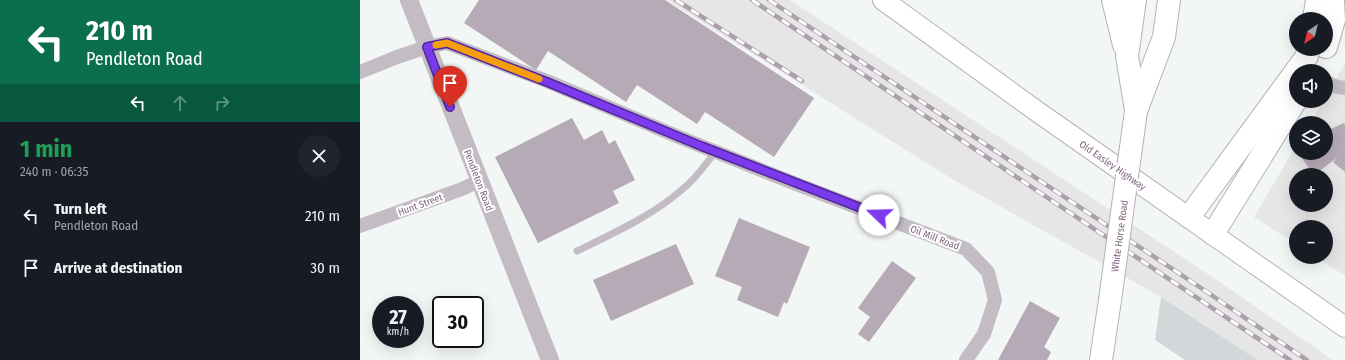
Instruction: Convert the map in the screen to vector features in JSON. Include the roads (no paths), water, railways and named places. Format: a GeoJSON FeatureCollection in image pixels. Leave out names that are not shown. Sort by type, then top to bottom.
{"type":"FeatureCollection","features":[{"type":"Feature","properties":{"kind":"highway"},"geometry":{"type":"LineString","coordinates":[[1113,0],[1127,56]]}},
{"type":"Feature","properties":{"kind":"highway","name":"White Horse Road"},"geometry":{"type":"LineString","coordinates":[[1135,0],[1127,56],[1136,111]]}},
{"type":"Feature","properties":{"kind":"highway","name":"White Horse Road"},"geometry":{"type":"LineString","coordinates":[[1101,360],[1136,111],[1164,37],[1169,0]]}},
{"type":"Feature","properties":{"kind":"highway"},"geometry":{"type":"LineString","coordinates":[[1164,37],[1176,0]]}},
{"type":"Feature","properties":{"kind":"highway"},"geometry":{"type":"LineString","coordinates":[[1315,12],[1317,0]]}},
{"type":"Feature","properties":{"kind":"highway"},"geometry":{"type":"LineString","coordinates":[[1333,0],[1333,24]]}},
{"type":"Feature","properties":{"kind":"highway"},"geometry":{"type":"LineString","coordinates":[[1307,64],[1323,56]]}},
{"type":"Feature","properties":{"kind":"highway"},"geometry":{"type":"LineString","coordinates":[[1189,217],[1289,87]]}},
{"type":"Feature","properties":{"kind":"highway"},"geometry":{"type":"LineString","coordinates":[[1213,234],[1291,108]]}},
{"type":"Feature","properties":{"kind":"main road","name":"Old Easley Highway"},"geometry":{"type":"LineString","coordinates":[[883,0],[1035,110],[1345,327]]}},
{"type":"Feature","properties":{"kind":"street","name":"Pendleton Road"},"geometry":{"type":"LineString","coordinates":[[409,0],[550,360]]}},
{"type":"Feature","properties":{"kind":"street","name":"Oil Mill Road"},"geometry":{"type":"LineString","coordinates":[[360,72],[397,57],[427,47],[447,43],[547,82],[715,152],[966,249],[988,272],[995,300],[984,334],[966,360]]}},
{"type":"Feature","properties":{"kind":"street"},"geometry":{"type":"LineString","coordinates":[[1333,86],[1345,88]]}},
{"type":"Feature","properties":{"kind":"street","name":"Hunt Street"},"geometry":{"type":"LineString","coordinates":[[360,226],[462,189],[479,181]]}},
{"type":"Feature","properties":{"kind":"lane"},"geometry":{"type":"LineString","coordinates":[[577,252],[625,227],[670,200],[686,187],[715,152]]}},
{"type":"Feature","properties":{"kind":"railway"},"geometry":{"type":"LineString","coordinates":[[676,0],[802,81]]}},
{"type":"Feature","properties":{"kind":"railway"},"geometry":{"type":"LineString","coordinates":[[752,0],[1290,360]]}},
{"type":"Feature","properties":{"kind":"railway"},"geometry":{"type":"LineString","coordinates":[[769,0],[1307,360]]}}]}
